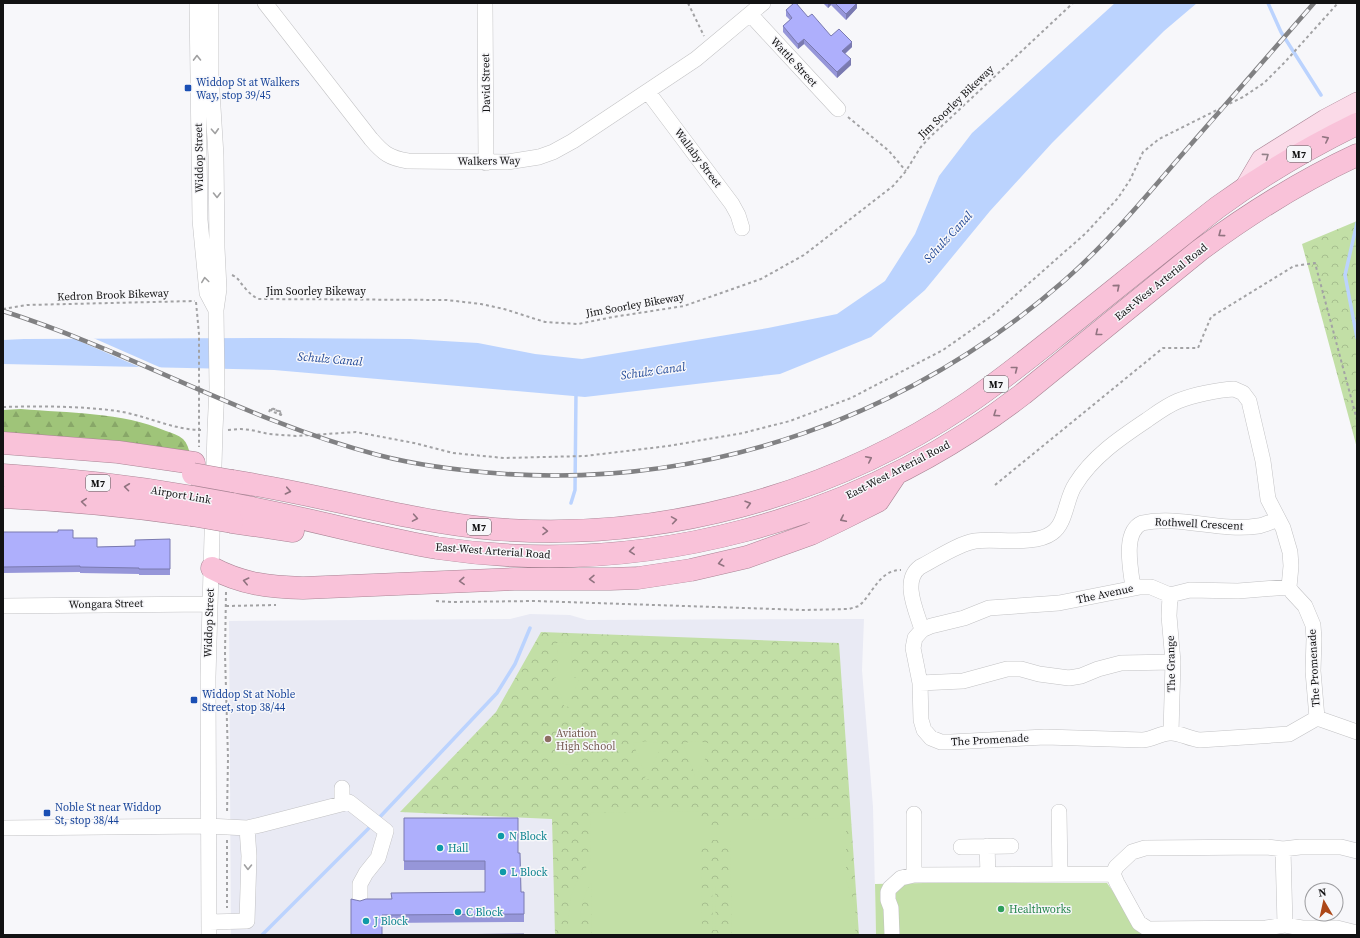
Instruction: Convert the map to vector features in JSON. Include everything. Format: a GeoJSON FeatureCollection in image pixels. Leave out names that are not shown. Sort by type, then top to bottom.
{"type":"FeatureCollection","features":[{"type":"Feature","properties":{"kind":"highway","name":"East-West Arterial Road"},"geometry":{"type":"LineString","coordinates":[[193,469],[414,518],[470,526],[515,530],[551,531],[615,528],[710,514],[746,505],[815,482],[869,459],[929,428],[958,410],[996,383],[1206,216],[1244,188],[1295,156],[1357,124]]}},
{"type":"Feature","properties":{"kind":"highway","name":"East-West Arterial Road"},"geometry":{"type":"LineString","coordinates":[[356,531],[397,541],[437,548],[493,554],[557,556],[638,551],[685,544],[769,525],[848,497],[948,446],[999,413],[1200,250],[1247,216],[1305,181],[1357,155]]}},
{"type":"Feature","properties":{"kind":"highway"},"geometry":{"type":"LineString","coordinates":[[3,443],[118,452],[193,469]]}},
{"type":"Feature","properties":{"kind":"highway","name":"Airport Link"},"geometry":{"type":"LineString","coordinates":[[3,457],[193,469]]}},
{"type":"Feature","properties":{"kind":"highway"},"geometry":{"type":"LineString","coordinates":[[212,568],[228,576],[248,582],[268,586],[303,588],[498,579],[638,578],[667,574],[747,557],[811,534],[878,501],[897,473]]}},
{"type":"Feature","properties":{"kind":"highway","name":"Airport Link"},"geometry":{"type":"LineString","coordinates":[[3,475],[112,485],[193,506],[356,531]]}},
{"type":"Feature","properties":{"kind":"highway"},"geometry":{"type":"LineString","coordinates":[[3,497],[69,500],[121,505],[193,506]]}},
{"type":"Feature","properties":{"kind":"main road","name":"East-West Arterial Road"},"geometry":{"type":"LineString","coordinates":[[1244,188],[1261,159],[1325,119],[1357,102]]}},
{"type":"Feature","properties":{"kind":"street","name":"Widdop Street"},"geometry":{"type":"LineString","coordinates":[[197,3],[200,220],[207,293],[216,310]]}},
{"type":"Feature","properties":{"kind":"street","name":"Widdop Street"},"geometry":{"type":"LineString","coordinates":[[209,928],[209,604],[212,568],[215,430],[218,373],[216,310],[219,289],[216,156],[211,75],[211,3]]}},
{"type":"Feature","properties":{"kind":"street","name":"Walkers Way"},"geometry":{"type":"LineString","coordinates":[[264,3],[371,139],[384,153],[391,157],[408,161],[486,163],[523,161],[539,157],[553,152],[573,141],[648,92],[711,47],[763,3]]}},
{"type":"Feature","properties":{"kind":"street","name":"David Street"},"geometry":{"type":"LineString","coordinates":[[485,3],[486,163]]}},
{"type":"Feature","properties":{"kind":"street","name":"Wattle Street"},"geometry":{"type":"LineString","coordinates":[[750,14],[838,109]]}},
{"type":"Feature","properties":{"kind":"street","name":"Wallaby Street"},"geometry":{"type":"LineString","coordinates":[[648,92],[732,204],[738,215],[742,228]]}},
{"type":"Feature","properties":{"kind":"street"},"geometry":{"type":"LineString","coordinates":[[922,630],[910,588],[911,579],[914,572],[920,567],[974,541],[1038,539],[1051,534],[1060,524],[1074,485],[1092,464],[1113,444],[1172,404],[1189,398],[1234,389],[1243,393],[1249,401],[1263,461],[1266,491],[1287,540],[1291,560],[1289,587],[1238,591],[1190,590],[1170,595]]}},
{"type":"Feature","properties":{"kind":"street","name":"Rothwell Crescent"},"geometry":{"type":"LineString","coordinates":[[1133,588],[1130,536],[1133,529],[1137,525],[1142,523],[1174,521],[1224,526],[1255,526],[1278,519]]}},
{"type":"Feature","properties":{"kind":"street","name":"The Avenue"},"geometry":{"type":"LineString","coordinates":[[922,630],[931,626],[964,618],[989,608],[1059,603],[1133,588],[1151,587],[1170,595]]}},
{"type":"Feature","properties":{"kind":"street","name":"The Promenade"},"geometry":{"type":"LineString","coordinates":[[922,630],[915,638],[913,648],[920,684],[920,720],[927,735],[936,741],[951,742],[1045,737],[1142,740],[1152,739],[1171,732],[1200,740],[1282,735],[1295,731],[1317,718],[1313,672],[1314,639],[1312,625],[1305,606],[1289,587]]}},
{"type":"Feature","properties":{"kind":"street","name":"The Grange"},"geometry":{"type":"LineString","coordinates":[[1170,595],[1169,616],[1173,662],[1171,732]]}},
{"type":"Feature","properties":{"kind":"street","name":"Wongara Street"},"geometry":{"type":"LineString","coordinates":[[3,606],[209,604]]}},
{"type":"Feature","properties":{"kind":"street"},"geometry":{"type":"LineString","coordinates":[[920,684],[963,681],[1007,669],[1021,669],[1039,674],[1068,678],[1081,676],[1104,667],[1121,663],[1173,662]]}},
{"type":"Feature","properties":{"kind":"street"},"geometry":{"type":"LineString","coordinates":[[1317,718],[1357,732]]}},
{"type":"Feature","properties":{"kind":"street"},"geometry":{"type":"LineString","coordinates":[[342,788],[342,804]]}},
{"type":"Feature","properties":{"kind":"street"},"geometry":{"type":"LineString","coordinates":[[3,828],[208,826],[247,828],[260,826],[350,802],[386,831],[378,858],[366,873],[360,884],[360,901]]}},
{"type":"Feature","properties":{"kind":"street"},"geometry":{"type":"LineString","coordinates":[[1059,812],[1060,874]]}},
{"type":"Feature","properties":{"kind":"street"},"geometry":{"type":"LineString","coordinates":[[914,814],[914,875]]}},
{"type":"Feature","properties":{"kind":"street"},"geometry":{"type":"LineString","coordinates":[[209,928],[228,921],[247,921],[249,856],[247,828]]}},
{"type":"Feature","properties":{"kind":"street"},"geometry":{"type":"LineString","coordinates":[[987,846],[988,874]]}},
{"type":"Feature","properties":{"kind":"street"},"geometry":{"type":"LineString","coordinates":[[961,847],[1011,846]]}},
{"type":"Feature","properties":{"kind":"street"},"geometry":{"type":"LineString","coordinates":[[1357,851],[1341,847],[1300,847],[1283,849],[1267,847],[1145,848],[1132,852],[1116,867],[1113,874],[1139,922],[1148,929],[1266,932],[1284,925],[1302,928],[1342,928],[1357,933]]}},
{"type":"Feature","properties":{"kind":"street"},"geometry":{"type":"LineString","coordinates":[[1283,849],[1284,925]]}},
{"type":"Feature","properties":{"kind":"street"},"geometry":{"type":"LineString","coordinates":[[892,935],[891,908],[894,900],[895,885],[901,878],[914,875],[1113,874]]}},
{"type":"Feature","properties":{"kind":"path"},"geometry":{"type":"LineString","coordinates":[[688,3],[711,47]]}},
{"type":"Feature","properties":{"kind":"path","name":"Jim Soorley Bikeway"},"geometry":{"type":"LineString","coordinates":[[229,275],[233,275],[241,280],[243,286],[249,293],[258,299],[447,300],[496,307],[545,322],[578,324],[612,317],[684,306],[761,279],[804,255],[893,186],[906,171],[920,148],[929,138],[1073,3]]}},
{"type":"Feature","properties":{"kind":"path"},"geometry":{"type":"LineString","coordinates":[[3,407],[88,409],[119,412],[198,430],[241,429],[269,434],[296,436],[356,432],[414,443],[453,453],[504,458],[585,456],[668,446],[743,433],[790,421],[851,398],[943,350],[993,315],[1086,233],[1118,198],[1130,180],[1142,152],[1159,139],[1243,97],[1264,83],[1286,62],[1338,3]]}},
{"type":"Feature","properties":{"kind":"path"},"geometry":{"type":"LineString","coordinates":[[838,109],[889,151],[906,171]]}},
{"type":"Feature","properties":{"kind":"path"},"geometry":{"type":"LineString","coordinates":[[995,485],[1163,348],[1198,348],[1211,317],[1294,266],[1315,264],[1357,420]]}},
{"type":"Feature","properties":{"kind":"path","name":"Kedron Brook Bikeway"},"geometry":{"type":"LineString","coordinates":[[3,309],[26,305],[195,300],[199,334],[198,430]]}},
{"type":"Feature","properties":{"kind":"path"},"geometry":{"type":"LineString","coordinates":[[271,408],[282,412],[281,415],[270,412],[271,408]]}},
{"type":"Feature","properties":{"kind":"path"},"geometry":{"type":"LineString","coordinates":[[270,412],[272,409],[281,412],[280,416]]}},
{"type":"Feature","properties":{"kind":"path"},"geometry":{"type":"LineString","coordinates":[[429,600],[451,602],[535,601],[804,610],[849,609],[859,606],[882,577],[898,570],[914,572]]}},
{"type":"Feature","properties":{"kind":"path"},"geometry":{"type":"LineString","coordinates":[[226,589],[225,654],[228,758],[228,921]]}},
{"type":"Feature","properties":{"kind":"path"},"geometry":{"type":"LineString","coordinates":[[226,606],[282,604]]}},
{"type":"Feature","properties":{"kind":"shaded area","name":"Aviation High School"},"geometry":{"type":"Polygon","coordinates":[[[530,614],[570,615],[587,620],[864,619],[862,670],[873,807],[876,935],[231,935],[229,621],[510,619],[530,614]]]}},
{"type":"Feature","properties":{"kind":"green space"},"geometry":{"type":"Polygon","coordinates":[[[1357,221],[1357,448],[1302,244],[1357,221]]]}},
{"type":"Feature","properties":{"kind":"green space"},"geometry":{"type":"Polygon","coordinates":[[[21,409],[95,414],[131,420],[179,436],[186,442],[190,455],[3,435],[3,410],[21,409]]]}},
{"type":"Feature","properties":{"kind":"green space"},"geometry":{"type":"Polygon","coordinates":[[[541,632],[839,643],[859,935],[555,935],[552,819],[400,812],[496,712],[541,632]]]}},
{"type":"Feature","properties":{"kind":"green space"},"geometry":{"type":"Polygon","coordinates":[[[571,642],[572,678],[580,678],[567,708],[568,710],[565,712],[563,710],[565,708],[554,678],[558,678],[557,643],[571,642]]]}},
{"type":"Feature","properties":{"kind":"green space"},"geometry":{"type":"Polygon","coordinates":[[[565,727],[567,728],[566,731],[576,765],[551,763],[565,727]]]}},
{"type":"Feature","properties":{"kind":"green space"},"geometry":{"type":"Polygon","coordinates":[[[648,741],[662,744],[647,780],[644,779],[646,776],[633,743],[648,741]]]}},
{"type":"Feature","properties":{"kind":"green space"},"geometry":{"type":"Polygon","coordinates":[[[697,741],[712,744],[697,776],[698,779],[696,780],[694,779],[695,776],[683,743],[697,741]]]}},
{"type":"Feature","properties":{"kind":"green space"},"geometry":{"type":"Polygon","coordinates":[[[701,811],[701,828],[730,828],[730,820],[846,818],[846,880],[855,908],[855,935],[732,935],[730,840],[701,840],[702,935],[592,935],[591,883],[583,901],[580,921],[581,935],[569,935],[568,921],[571,895],[576,883],[591,860],[590,813],[701,811]]]}},
{"type":"Feature","properties":{"kind":"green space","name":"Healthworks"},"geometry":{"type":"Polygon","coordinates":[[[1107,883],[1144,935],[876,935],[875,884],[1107,883]]]}},
{"type":"Feature","properties":{"kind":"green space"},"geometry":{"type":"Polygon","coordinates":[[[712,886],[715,886],[716,930],[713,930],[712,886]]]}},
{"type":"Feature","properties":{"kind":"water","name":"Schulz Canal"},"geometry":{"type":"Polygon","coordinates":[[[1115,3],[1197,3],[1164,31],[1052,143],[990,211],[925,290],[871,337],[780,374],[585,397],[274,370],[3,364],[3,340],[24,339],[410,339],[478,343],[535,354],[582,359],[768,328],[837,314],[885,281],[915,234],[939,176],[972,133],[1115,3]]]}},
{"type":"Feature","properties":{"kind":"pier"},"geometry":{"type":"Polygon","coordinates":[[[70,337],[91,337],[166,370],[144,369],[70,337]]]}},
{"type":"Feature","properties":{"kind":"building"},"geometry":{"type":"Polygon","coordinates":[[[796,3],[808,17],[812,14],[831,36],[839,29],[852,42],[842,51],[851,59],[837,72],[804,39],[798,44],[783,26],[792,18],[786,10],[796,3]]]}},
{"type":"Feature","properties":{"kind":"building"},"geometry":{"type":"Polygon","coordinates":[[[835,3],[857,3],[846,14],[835,3]]]}},
{"type":"Feature","properties":{"kind":"building"},"geometry":{"type":"Polygon","coordinates":[[[58,530],[73,530],[73,538],[97,538],[97,547],[135,546],[135,540],[170,539],[170,569],[80,566],[3,567],[3,532],[58,532],[58,530]]]}},
{"type":"Feature","properties":{"kind":"building"},"geometry":{"type":"Polygon","coordinates":[[[404,818],[518,818],[518,853],[520,853],[521,892],[524,892],[524,914],[382,915],[382,935],[351,935],[351,899],[360,901],[366,899],[392,899],[391,893],[485,892],[485,861],[404,861],[404,818]]]}},
{"type":"Feature","properties":{"kind":"building"},"geometry":{"type":"Polygon","coordinates":[[[524,934],[524,935],[430,935],[524,934]]]}},
{"type":"Feature","properties":{"kind":"waterway"},"geometry":{"type":"LineString","coordinates":[[1268,3],[1281,32],[1321,95]]}},
{"type":"Feature","properties":{"kind":"waterway"},"geometry":{"type":"LineString","coordinates":[[1357,223],[1345,275],[1357,338]]}},
{"type":"Feature","properties":{"kind":"waterway"},"geometry":{"type":"LineString","coordinates":[[571,503],[575,490],[576,392]]}},
{"type":"Feature","properties":{"kind":"waterway"},"geometry":{"type":"LineString","coordinates":[[377,820],[497,693],[515,664],[530,628]]}},
{"type":"Feature","properties":{"kind":"waterway"},"geometry":{"type":"LineString","coordinates":[[262,935],[373,824]]}},
{"type":"Feature","properties":{"kind":"railway"},"geometry":{"type":"LineString","coordinates":[[3,311],[98,346],[282,424],[330,441],[378,455],[410,462],[458,470],[506,474],[583,475],[658,468],[733,454],[805,433],[874,405],[941,370],[1005,328],[1065,280],[1110,236],[1314,3]]}},
{"type":"Feature","properties":{"kind":"place","name":"Widdop St at Walkers Way, stop 39/45"},"geometry":{"type":"Point","coordinates":[188,88]}},
{"type":"Feature","properties":{"kind":"place","name":"Widdop St at Noble Street, stop 38/44"},"geometry":{"type":"Point","coordinates":[194,700]}},
{"type":"Feature","properties":{"kind":"place","name":"Aviation High School"},"geometry":{"type":"Point","coordinates":[548,739]}},
{"type":"Feature","properties":{"kind":"place","name":"Noble St near Widdop St, stop 38/44"},"geometry":{"type":"Point","coordinates":[47,813]}},
{"type":"Feature","properties":{"kind":"place","name":"N Block"},"geometry":{"type":"Point","coordinates":[501,836]}},
{"type":"Feature","properties":{"kind":"place","name":"Hall"},"geometry":{"type":"Point","coordinates":[440,848]}},
{"type":"Feature","properties":{"kind":"place","name":"L Block"},"geometry":{"type":"Point","coordinates":[503,872]}},
{"type":"Feature","properties":{"kind":"place","name":"Healthworks"},"geometry":{"type":"Point","coordinates":[1001,909]}},
{"type":"Feature","properties":{"kind":"place","name":"C Block"},"geometry":{"type":"Point","coordinates":[458,912]}},
{"type":"Feature","properties":{"kind":"place","name":"J Block"},"geometry":{"type":"Point","coordinates":[366,921]}}]}
